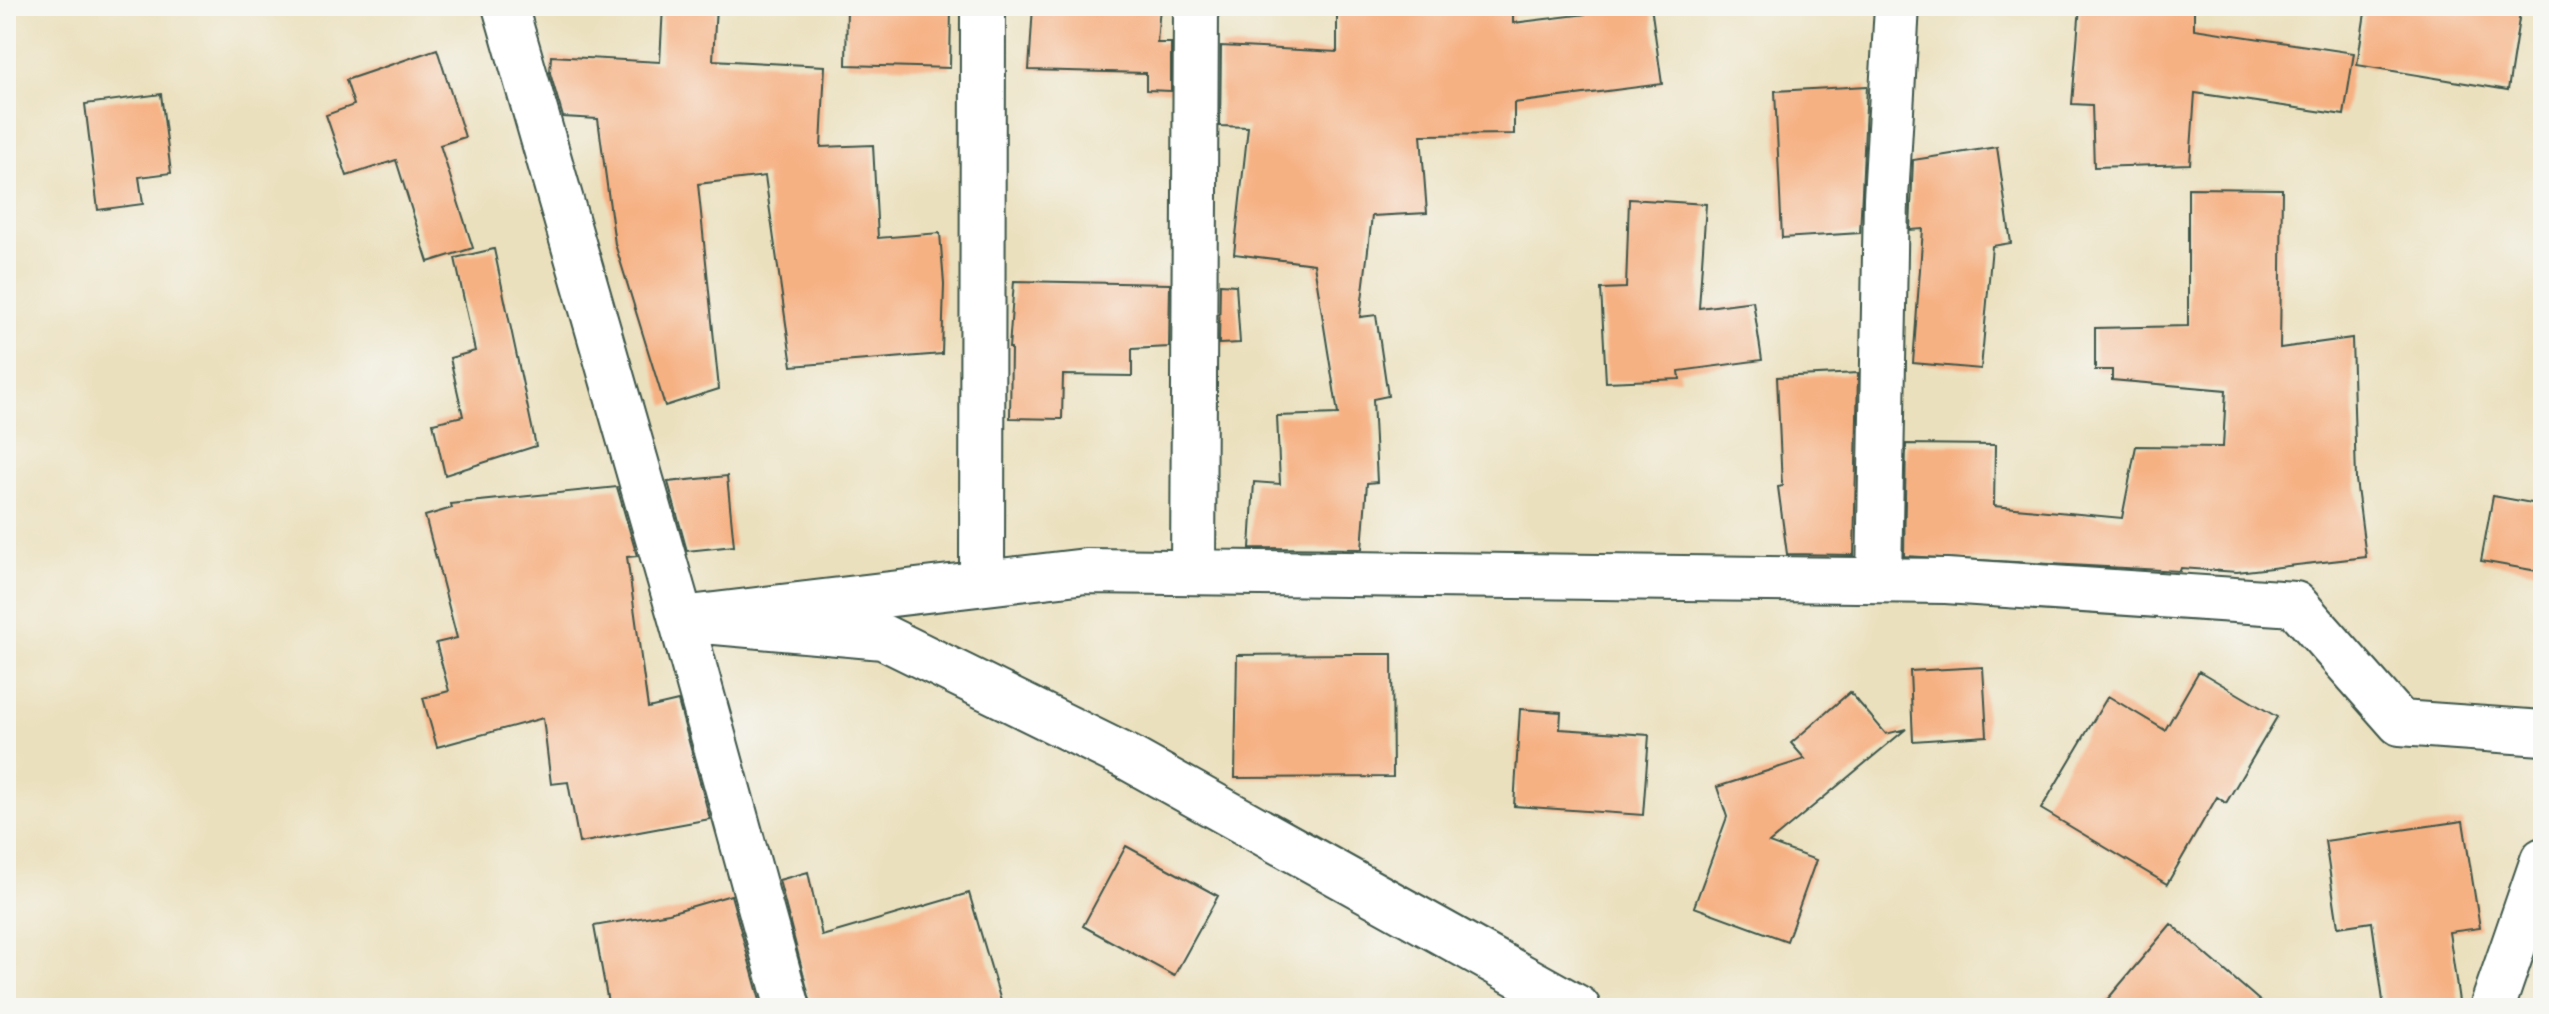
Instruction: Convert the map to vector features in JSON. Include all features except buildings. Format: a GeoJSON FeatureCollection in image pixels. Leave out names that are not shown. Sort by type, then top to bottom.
{"type":"FeatureCollection","features":[{"type":"Feature","properties":{"kind":"street"},"geometry":{"type":"LineString","coordinates":[[505,6],[681,619],[788,1008]]}},
{"type":"Feature","properties":{"kind":"street"},"geometry":{"type":"LineString","coordinates":[[982,583],[983,6]]}},
{"type":"Feature","properties":{"kind":"street"},"geometry":{"type":"LineString","coordinates":[[1193,572],[1196,6]]}},
{"type":"Feature","properties":{"kind":"street"},"geometry":{"type":"LineString","coordinates":[[1879,580],[1886,198],[1897,6]]}},
{"type":"Feature","properties":{"kind":"street"},"geometry":{"type":"LineString","coordinates":[[681,619],[1086,571],[1946,581],[2295,604],[2400,723],[2543,733]]}},
{"type":"Feature","properties":{"kind":"street"},"geometry":{"type":"LineString","coordinates":[[681,619],[883,637],[1127,757],[1578,1008]]}},
{"type":"Feature","properties":{"kind":"street"},"geometry":{"type":"LineString","coordinates":[[2492,1008],[2543,860]]}}]}
